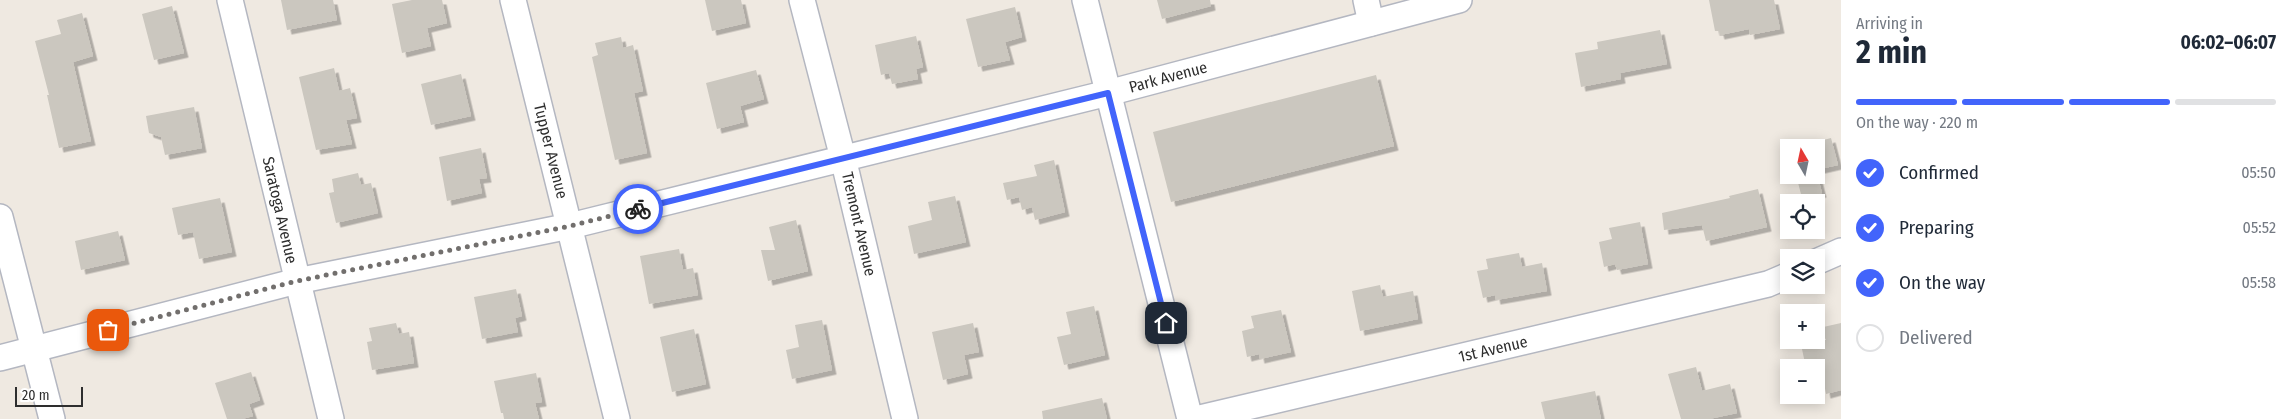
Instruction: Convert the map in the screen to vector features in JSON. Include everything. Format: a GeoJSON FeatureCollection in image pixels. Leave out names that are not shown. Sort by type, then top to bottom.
{"type":"FeatureCollection","features":[{"type":"Feature","properties":{"kind":"street","name":"Saratoga Avenue"},"geometry":{"type":"LineString","coordinates":[[230,0],[331,419]]}},
{"type":"Feature","properties":{"kind":"street","name":"Tupper Avenue"},"geometry":{"type":"LineString","coordinates":[[513,0],[617,419]]}},
{"type":"Feature","properties":{"kind":"street","name":"Tremont Avenue"},"geometry":{"type":"LineString","coordinates":[[802,0],[843,158],[905,419]]}},
{"type":"Feature","properties":{"kind":"street"},"geometry":{"type":"LineString","coordinates":[[1085,0],[1190,419]]}},
{"type":"Feature","properties":{"kind":"street","name":"Park Avenue"},"geometry":{"type":"LineString","coordinates":[[0,358],[297,281],[570,226],[1108,93],[1369,11],[1459,0]]}},
{"type":"Feature","properties":{"kind":"street"},"geometry":{"type":"LineString","coordinates":[[0,217],[52,419]]}},
{"type":"Feature","properties":{"kind":"street"},"geometry":{"type":"LineString","coordinates":[[1825,258],[1841,251]]}},
{"type":"Feature","properties":{"kind":"street","name":"1st Avenue"},"geometry":{"type":"LineString","coordinates":[[1196,419],[1758,286],[1780,277]]}},
{"type":"Feature","properties":{"kind":"building"},"geometry":{"type":"Polygon","coordinates":[[[281,0],[333,0],[337,20],[287,30],[281,0]]]}},
{"type":"Feature","properties":{"kind":"building"},"geometry":{"type":"Polygon","coordinates":[[[412,0],[442,0],[447,23],[427,28],[431,46],[402,53],[392,4],[412,0]]]}},
{"type":"Feature","properties":{"kind":"building"},"geometry":{"type":"Polygon","coordinates":[[[705,0],[741,0],[746,23],[712,31],[705,0]]]}},
{"type":"Feature","properties":{"kind":"building"},"geometry":{"type":"Polygon","coordinates":[[[1157,0],[1210,0],[1211,6],[1162,19],[1157,0]]]}},
{"type":"Feature","properties":{"kind":"building"},"geometry":{"type":"Polygon","coordinates":[[[1709,0],[1774,0],[1780,29],[1750,35],[1749,29],[1720,35],[1719,31],[1715,31],[1709,0]]]}},
{"type":"Feature","properties":{"kind":"building"},"geometry":{"type":"Polygon","coordinates":[[[172,6],[184,53],[154,60],[142,14],[172,6]]]}},
{"type":"Feature","properties":{"kind":"building"},"geometry":{"type":"Polygon","coordinates":[[[1015,7],[1022,37],[1005,42],[1010,60],[978,67],[966,19],[1015,7]]]}},
{"type":"Feature","properties":{"kind":"building"},"geometry":{"type":"Polygon","coordinates":[[[82,13],[93,56],[73,62],[91,141],[59,148],[47,95],[49,95],[35,41],[61,34],[57,20],[82,13]]]}},
{"type":"Feature","properties":{"kind":"building"},"geometry":{"type":"Polygon","coordinates":[[[1660,30],[1667,64],[1620,73],[1621,79],[1581,87],[1575,53],[1598,49],[1597,42],[1660,30]]]}},
{"type":"Feature","properties":{"kind":"building"},"geometry":{"type":"Polygon","coordinates":[[[916,36],[923,67],[916,69],[918,79],[892,84],[889,73],[881,75],[875,45],[916,36]]]}},
{"type":"Feature","properties":{"kind":"building"},"geometry":{"type":"Polygon","coordinates":[[[621,37],[623,48],[633,45],[643,91],[634,93],[647,153],[615,160],[592,57],[598,55],[595,43],[621,37]]]}},
{"type":"Feature","properties":{"kind":"building"},"geometry":{"type":"Polygon","coordinates":[[[334,68],[339,91],[350,88],[357,118],[346,120],[352,144],[316,150],[299,77],[334,68]]]}},
{"type":"Feature","properties":{"kind":"building"},"geometry":{"type":"Polygon","coordinates":[[[756,70],[764,99],[740,106],[744,122],[717,129],[706,83],[756,70]]]}},
{"type":"Feature","properties":{"kind":"building"},"geometry":{"type":"Polygon","coordinates":[[[461,74],[471,116],[431,125],[421,84],[461,74]]]}},
{"type":"Feature","properties":{"kind":"building"},"geometry":{"type":"Polygon","coordinates":[[[1376,75],[1394,146],[1171,202],[1153,132],[1376,75]]]}},
{"type":"Feature","properties":{"kind":"building"},"geometry":{"type":"Polygon","coordinates":[[[194,107],[202,148],[165,155],[161,137],[149,133],[146,116],[194,107]]]}},
{"type":"Feature","properties":{"kind":"building"},"geometry":{"type":"Polygon","coordinates":[[[1831,138],[1838,165],[1825,168],[1825,140],[1831,138]]]}},
{"type":"Feature","properties":{"kind":"building"},"geometry":{"type":"Polygon","coordinates":[[[481,148],[487,178],[479,179],[482,193],[447,201],[439,157],[481,148]]]}},
{"type":"Feature","properties":{"kind":"building"},"geometry":{"type":"Polygon","coordinates":[[[1054,160],[1065,212],[1035,220],[1032,207],[1022,210],[1019,197],[1007,200],[1003,183],[1037,176],[1034,165],[1054,160]]]}},
{"type":"Feature","properties":{"kind":"building"},"geometry":{"type":"Polygon","coordinates":[[[358,173],[361,185],[371,183],[378,213],[336,223],[329,193],[334,192],[332,179],[358,173]]]}},
{"type":"Feature","properties":{"kind":"building"},"geometry":{"type":"Polygon","coordinates":[[[1798,184],[1820,184],[1822,193],[1801,194],[1798,184]]]}},
{"type":"Feature","properties":{"kind":"building"},"geometry":{"type":"Polygon","coordinates":[[[1758,189],[1767,227],[1706,241],[1702,225],[1664,230],[1662,213],[1730,198],[1729,196],[1758,189]]]}},
{"type":"Feature","properties":{"kind":"building"},"geometry":{"type":"Polygon","coordinates":[[[955,196],[966,242],[914,254],[908,226],[932,220],[928,202],[955,196]]]}},
{"type":"Feature","properties":{"kind":"building"},"geometry":{"type":"Polygon","coordinates":[[[220,198],[232,252],[199,259],[193,232],[178,235],[172,208],[220,198]]]}},
{"type":"Feature","properties":{"kind":"building"},"geometry":{"type":"Polygon","coordinates":[[[796,220],[808,271],[768,281],[761,250],[775,250],[769,227],[796,220]]]}},
{"type":"Feature","properties":{"kind":"building"},"geometry":{"type":"Polygon","coordinates":[[[1640,222],[1648,264],[1617,270],[1615,264],[1604,267],[1599,242],[1612,239],[1609,228],[1640,222]]]}},
{"type":"Feature","properties":{"kind":"building"},"geometry":{"type":"Polygon","coordinates":[[[118,231],[125,260],[81,270],[75,241],[118,231]]]}},
{"type":"Feature","properties":{"kind":"building"},"geometry":{"type":"Polygon","coordinates":[[[679,249],[683,270],[693,268],[698,295],[649,304],[640,256],[679,249]]]}},
{"type":"Feature","properties":{"kind":"building"},"geometry":{"type":"Polygon","coordinates":[[[1519,253],[1522,267],[1542,263],[1547,291],[1496,300],[1495,295],[1483,298],[1477,271],[1488,269],[1486,259],[1519,253]]]}},
{"type":"Feature","properties":{"kind":"building"},"geometry":{"type":"Polygon","coordinates":[[[1380,285],[1383,297],[1413,291],[1418,319],[1360,331],[1352,291],[1380,285]]]}},
{"type":"Feature","properties":{"kind":"building"},"geometry":{"type":"Polygon","coordinates":[[[516,289],[522,316],[515,318],[518,332],[482,339],[474,297],[516,289]]]}},
{"type":"Feature","properties":{"kind":"building"},"geometry":{"type":"Polygon","coordinates":[[[1094,306],[1105,355],[1064,365],[1057,337],[1071,334],[1066,312],[1094,306]]]}},
{"type":"Feature","properties":{"kind":"building"},"geometry":{"type":"Polygon","coordinates":[[[1281,310],[1291,352],[1260,359],[1259,354],[1247,357],[1242,331],[1254,328],[1251,316],[1281,310]]]}},
{"type":"Feature","properties":{"kind":"building"},"geometry":{"type":"Polygon","coordinates":[[[822,320],[832,370],[792,379],[786,350],[799,347],[795,325],[822,320]]]}},
{"type":"Feature","properties":{"kind":"building"},"geometry":{"type":"Polygon","coordinates":[[[396,323],[399,334],[409,332],[414,363],[372,370],[367,342],[372,341],[369,328],[396,323]]]}},
{"type":"Feature","properties":{"kind":"building"},"geometry":{"type":"Polygon","coordinates":[[[973,323],[979,352],[964,355],[968,374],[943,380],[932,332],[973,323]]]}},
{"type":"Feature","properties":{"kind":"building"},"geometry":{"type":"Polygon","coordinates":[[[1841,323],[1841,390],[1826,394],[1825,359],[1804,359],[1802,349],[1825,349],[1825,327],[1841,323]]]}},
{"type":"Feature","properties":{"kind":"building"},"geometry":{"type":"Polygon","coordinates":[[[694,329],[706,384],[672,392],[660,337],[694,329]]]}},
{"type":"Feature","properties":{"kind":"building"},"geometry":{"type":"Polygon","coordinates":[[[1696,367],[1702,391],[1730,384],[1737,413],[1709,419],[1681,419],[1668,374],[1696,367]]]}},
{"type":"Feature","properties":{"kind":"building"},"geometry":{"type":"Polygon","coordinates":[[[251,372],[260,400],[249,404],[253,416],[242,419],[227,419],[215,383],[251,372]]]}},
{"type":"Feature","properties":{"kind":"building"},"geometry":{"type":"Polygon","coordinates":[[[536,373],[542,402],[535,403],[539,419],[504,419],[494,381],[536,373]]]}},
{"type":"Feature","properties":{"kind":"building"},"geometry":{"type":"Polygon","coordinates":[[[1595,391],[1601,419],[1545,419],[1541,402],[1595,391]]]}},
{"type":"Feature","properties":{"kind":"building"},"geometry":{"type":"Polygon","coordinates":[[[1102,398],[1107,419],[1043,419],[1042,411],[1102,398]]]}},
{"type":"Feature","properties":{"kind":"way so far"},"geometry":{"type":"LineString","coordinates":[[108,330],[297,281],[570,226],[638,209]]}},
{"type":"Feature","properties":{"kind":"route"},"geometry":{"type":"LineString","coordinates":[[638,209],[1108,93],[1166,323]]}}]}
